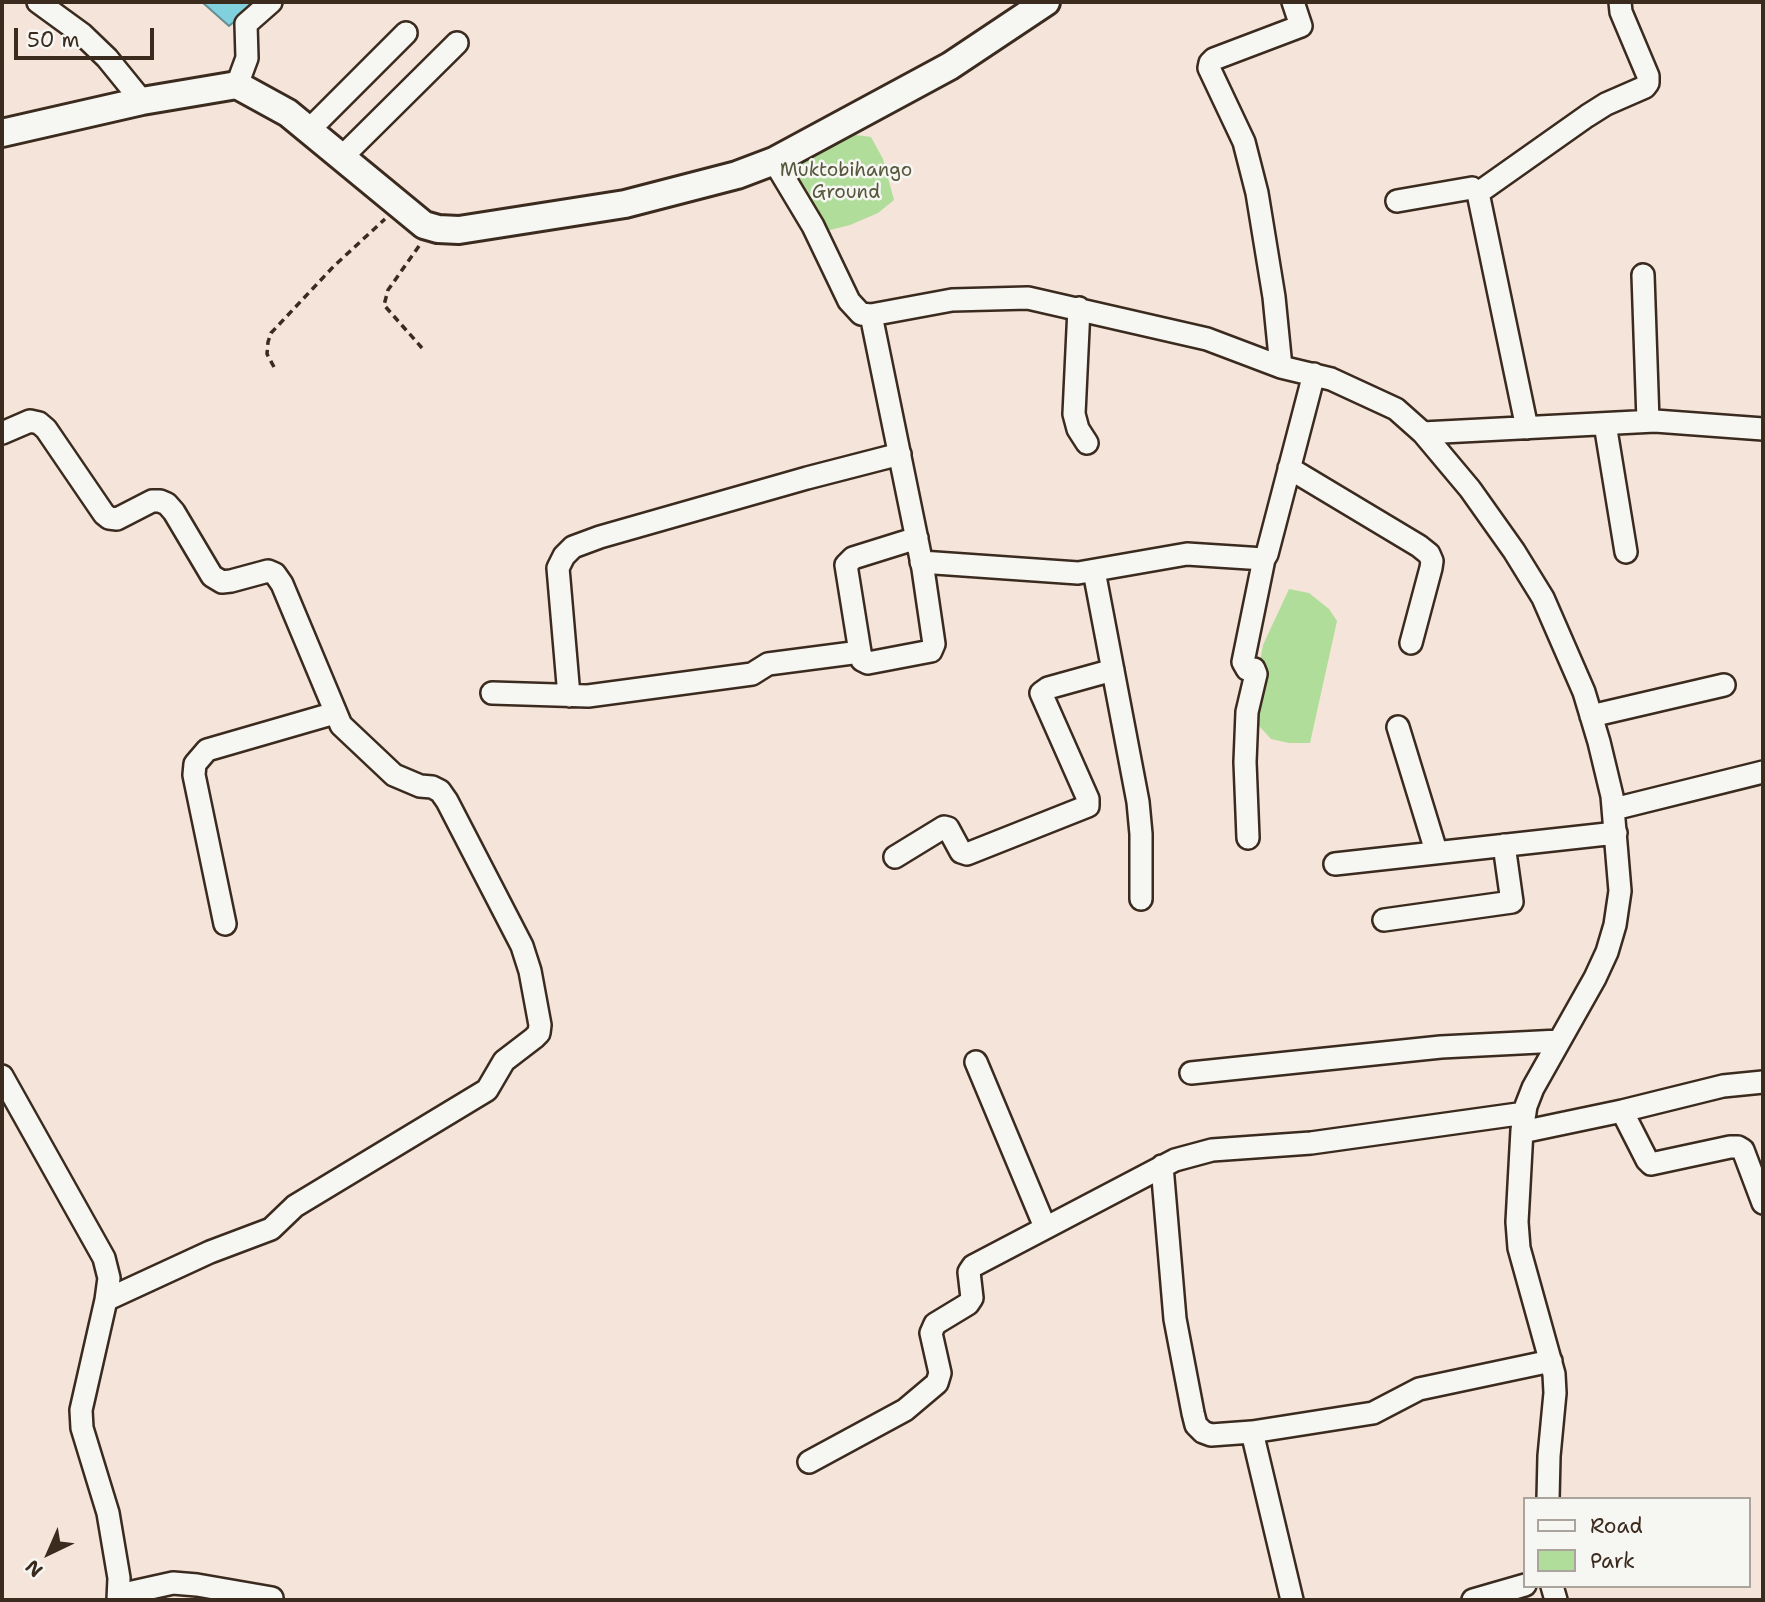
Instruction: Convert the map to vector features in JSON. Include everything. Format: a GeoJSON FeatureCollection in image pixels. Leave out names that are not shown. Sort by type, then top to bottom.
{"type":"FeatureCollection","features":[{"type":"Feature","properties":{"kind":"street"},"geometry":{"type":"LineString","coordinates":[[38,2],[82,34],[107,58],[142,101]]}},
{"type":"Feature","properties":{"kind":"street"},"geometry":{"type":"LineString","coordinates":[[237,85],[247,58],[246,24],[271,2]]}},
{"type":"Feature","properties":{"kind":"street"},"geometry":{"type":"LineString","coordinates":[[2,133],[142,101],[237,85],[288,113],[399,206],[431,228],[459,230],[625,204],[737,175],[774,161],[950,66],[1046,2]]}},
{"type":"Feature","properties":{"kind":"street"},"geometry":{"type":"LineString","coordinates":[[1281,367],[1274,297],[1257,193],[1244,142],[1209,68],[1214,59],[1301,26],[1293,2]]}},
{"type":"Feature","properties":{"kind":"street"},"geometry":{"type":"LineString","coordinates":[[1478,193],[1587,116],[1648,83],[1648,76],[1621,12],[1620,2]]}},
{"type":"Feature","properties":{"kind":"street"},"geometry":{"type":"LineString","coordinates":[[308,131],[406,33]]}},
{"type":"Feature","properties":{"kind":"street"},"geometry":{"type":"LineString","coordinates":[[341,158],[457,43]]}},
{"type":"Feature","properties":{"kind":"street"},"geometry":{"type":"LineString","coordinates":[[774,161],[813,226],[849,301],[860,314],[871,315],[965,299],[1028,299],[1079,308],[1207,339],[1281,367],[1331,379],[1396,410],[1423,433],[1470,489],[1543,598],[1584,692],[1591,716],[1612,796],[1620,891],[1615,925],[1595,978],[1533,1088],[1524,1123],[1517,1222],[1519,1248],[1551,1361],[1555,1393],[1548,1497]]}},
{"type":"Feature","properties":{"kind":"street"},"geometry":{"type":"LineString","coordinates":[[1398,201],[1472,188],[1478,193],[1527,428]]}},
{"type":"Feature","properties":{"kind":"street"},"geometry":{"type":"LineString","coordinates":[[1643,275],[1647,421]]}},
{"type":"Feature","properties":{"kind":"street"},"geometry":{"type":"LineString","coordinates":[[1079,308],[1074,414],[1078,429],[1087,443]]}},
{"type":"Feature","properties":{"kind":"street"},"geometry":{"type":"LineString","coordinates":[[871,315],[917,538],[933,648],[926,653],[868,663],[862,660],[860,652],[846,565],[853,558],[917,538]]}},
{"type":"Feature","properties":{"kind":"street"},"geometry":{"type":"LineString","coordinates":[[1248,838],[1245,762],[1247,712],[1256,674],[1254,669],[1247,668],[1243,662],[1264,559],[1314,374]]}},
{"type":"Feature","properties":{"kind":"street"},"geometry":{"type":"LineString","coordinates":[[2,433],[30,421],[46,429],[109,518],[117,519],[152,501],[167,504],[212,576],[222,582],[268,571],[275,574],[282,584],[335,713],[346,730],[394,775],[440,791],[447,802],[522,946],[530,971],[540,1025],[539,1033],[504,1061],[487,1090],[295,1206],[271,1228],[210,1252],[106,1300]]}},
{"type":"Feature","properties":{"kind":"street"},"geometry":{"type":"LineString","coordinates":[[1423,433],[1647,421],[1763,429]]}},
{"type":"Feature","properties":{"kind":"street"},"geometry":{"type":"LineString","coordinates":[[1605,424],[1626,552]]}},
{"type":"Feature","properties":{"kind":"street"},"geometry":{"type":"LineString","coordinates":[[569,696],[558,568],[573,547],[807,478],[900,454]]}},
{"type":"Feature","properties":{"kind":"street"},"geometry":{"type":"LineString","coordinates":[[1289,468],[1429,554],[1431,568],[1411,643]]}},
{"type":"Feature","properties":{"kind":"street"},"geometry":{"type":"LineString","coordinates":[[921,562],[1066,573],[1094,571],[1187,554],[1264,559]]}},
{"type":"Feature","properties":{"kind":"street"},"geometry":{"type":"LineString","coordinates":[[1094,571],[1138,802],[1141,899]]}},
{"type":"Feature","properties":{"kind":"street"},"geometry":{"type":"LineString","coordinates":[[492,693],[588,696],[752,674],[768,664],[860,652]]}},
{"type":"Feature","properties":{"kind":"street"},"geometry":{"type":"LineString","coordinates":[[895,857],[944,827],[948,828],[961,852],[967,854],[1088,806],[1088,799],[1041,693],[1048,688],[1113,670]]}},
{"type":"Feature","properties":{"kind":"street"},"geometry":{"type":"LineString","coordinates":[[1591,716],[1724,685]]}},
{"type":"Feature","properties":{"kind":"street"},"geometry":{"type":"LineString","coordinates":[[225,924],[194,775],[195,764],[207,750],[335,713]]}},
{"type":"Feature","properties":{"kind":"street"},"geometry":{"type":"LineString","coordinates":[[1398,727],[1436,851]]}},
{"type":"Feature","properties":{"kind":"street"},"geometry":{"type":"LineString","coordinates":[[1614,809],[1763,772]]}},
{"type":"Feature","properties":{"kind":"street"},"geometry":{"type":"LineString","coordinates":[[1335,864],[1616,833]]}},
{"type":"Feature","properties":{"kind":"street"},"geometry":{"type":"LineString","coordinates":[[1384,920],[1512,902],[1504,845]]}},
{"type":"Feature","properties":{"kind":"street"},"geometry":{"type":"LineString","coordinates":[[1191,1073],[1441,1047],[1559,1041]]}},
{"type":"Feature","properties":{"kind":"street"},"geometry":{"type":"LineString","coordinates":[[976,1062],[1045,1227]]}},
{"type":"Feature","properties":{"kind":"street"},"geometry":{"type":"LineString","coordinates":[[2,1076],[104,1258],[109,1278],[81,1410],[82,1428],[108,1513],[119,1578],[118,1598],[173,1583],[272,1598]]}},
{"type":"Feature","properties":{"kind":"street"},"geometry":{"type":"LineString","coordinates":[[809,1462],[886,1422],[937,1383],[940,1373],[931,1333],[935,1324],[968,1304],[972,1298],[970,1272],[973,1266],[1162,1166],[1190,1154],[1524,1123],[1622,1111],[1723,1086],[1763,1082]]}},
{"type":"Feature","properties":{"kind":"street"},"geometry":{"type":"LineString","coordinates":[[1622,1111],[1651,1164],[1730,1147],[1743,1150],[1763,1203]]}},
{"type":"Feature","properties":{"kind":"street"},"geometry":{"type":"LineString","coordinates":[[1162,1166],[1175,1319],[1196,1425],[1211,1435],[1252,1432],[1373,1413],[1419,1389],[1551,1361]]}},
{"type":"Feature","properties":{"kind":"street"},"geometry":{"type":"LineString","coordinates":[[1252,1432],[1292,1600]]}},
{"type":"Feature","properties":{"kind":"street"},"geometry":{"type":"LineString","coordinates":[[1473,1600],[1524,1585]]}},
{"type":"Feature","properties":{"kind":"path"},"geometry":{"type":"LineString","coordinates":[[274,367],[267,354],[271,333],[334,266],[399,206]]}},
{"type":"Feature","properties":{"kind":"path"},"geometry":{"type":"LineString","coordinates":[[422,348],[384,305],[388,290],[431,228]]}},
{"type":"Feature","properties":{"kind":"green space","name":"Muktobihango Ground"},"geometry":{"type":"Polygon","coordinates":[[[856,135],[871,137],[883,159],[894,200],[878,213],[850,225],[826,231],[790,167],[839,140],[856,135]]]}},
{"type":"Feature","properties":{"kind":"green space"},"geometry":{"type":"Polygon","coordinates":[[[1289,589],[1309,593],[1329,609],[1337,621],[1310,743],[1289,743],[1271,739],[1250,716],[1263,645],[1289,589]]]}},
{"type":"Feature","properties":{"kind":"water"},"geometry":{"type":"Polygon","coordinates":[[[202,2],[258,2],[229,26],[202,2]]]}}]}
